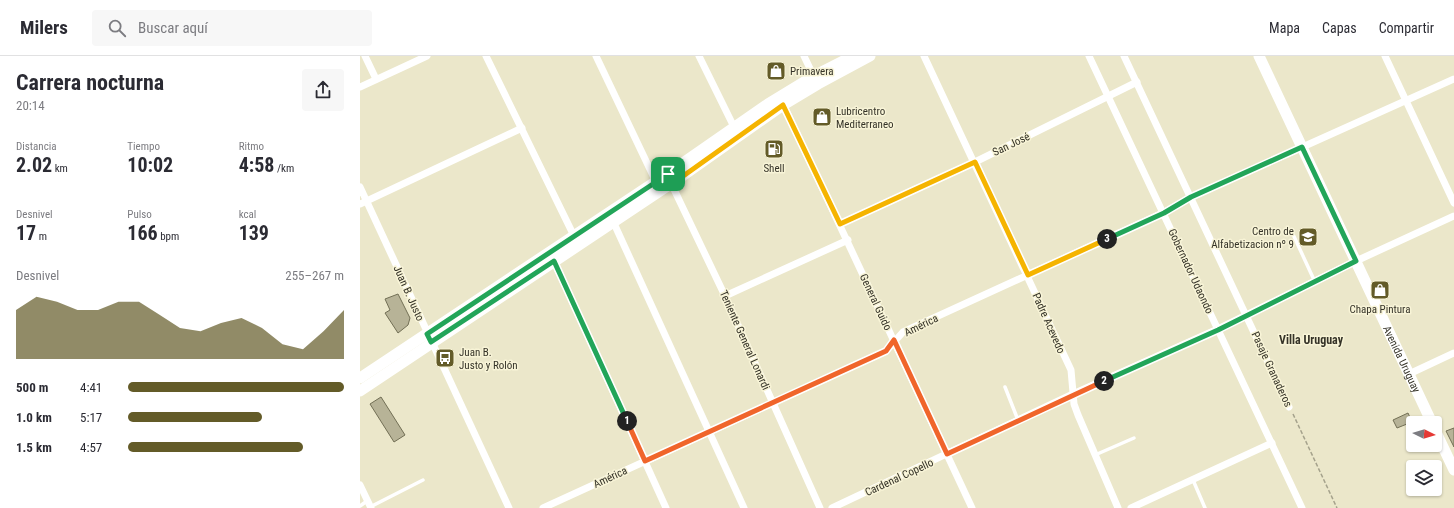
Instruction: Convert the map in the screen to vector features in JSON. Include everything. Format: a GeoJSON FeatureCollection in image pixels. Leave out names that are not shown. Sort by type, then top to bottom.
{"type":"FeatureCollection","features":[{"type":"Feature","properties":{"kind":"main road"},"geometry":{"type":"LineString","coordinates":[[670,179],[734,127],[781,101],[853,56]]}},
{"type":"Feature","properties":{"kind":"main road"},"geometry":{"type":"LineString","coordinates":[[816,80],[870,56]]}},
{"type":"Feature","properties":{"kind":"main road","name":"Avenida Uruguay"},"geometry":{"type":"LineString","coordinates":[[1259,56],[1429,416]]}},
{"type":"Feature","properties":{"kind":"main road"},"geometry":{"type":"LineString","coordinates":[[360,378],[429,338],[670,179],[781,101]]}},
{"type":"Feature","properties":{"kind":"main road"},"geometry":{"type":"LineString","coordinates":[[552,257],[574,236],[611,217]]}},
{"type":"Feature","properties":{"kind":"main road"},"geometry":{"type":"LineString","coordinates":[[360,390],[429,338]]}},
{"type":"Feature","properties":{"kind":"main road"},"geometry":{"type":"LineString","coordinates":[[1442,445],[1454,470]]}},
{"type":"Feature","properties":{"kind":"street"},"geometry":{"type":"LineString","coordinates":[[365,56],[376,79]]}},
{"type":"Feature","properties":{"kind":"street"},"geometry":{"type":"LineString","coordinates":[[360,87],[427,56]]}},
{"type":"Feature","properties":{"kind":"street"},"geometry":{"type":"LineString","coordinates":[[486,56],[574,236]]}},
{"type":"Feature","properties":{"kind":"street"},"geometry":{"type":"LineString","coordinates":[[596,56],[658,186]]}},
{"type":"Feature","properties":{"kind":"street"},"geometry":{"type":"LineString","coordinates":[[699,56],[734,127]]}},
{"type":"Feature","properties":{"kind":"street"},"geometry":{"type":"LineString","coordinates":[[804,56],[816,80]]}},
{"type":"Feature","properties":{"kind":"street","name":"Padre Acevedo"},"geometry":{"type":"LineString","coordinates":[[924,56],[1028,275],[1071,370],[1073,394],[1078,416],[1094,456],[1118,508]]}},
{"type":"Feature","properties":{"kind":"street","name":"Gobernador Udaondo"},"geometry":{"type":"LineString","coordinates":[[1089,56],[1302,508]]}},
{"type":"Feature","properties":{"kind":"street","name":"Pasaje Granaderos"},"geometry":{"type":"LineString","coordinates":[[1124,56],[1290,406]]}},
{"type":"Feature","properties":{"kind":"street"},"geometry":{"type":"LineString","coordinates":[[1385,56],[1454,203]]}},
{"type":"Feature","properties":{"kind":"street","name":"América"},"geometry":{"type":"LineString","coordinates":[[543,508],[886,351],[894,340],[903,332],[1164,213],[1191,197],[1454,79]]}},
{"type":"Feature","properties":{"kind":"street","name":"San José"},"geometry":{"type":"LineString","coordinates":[[840,224],[975,162],[1137,82]]}},
{"type":"Feature","properties":{"kind":"street","name":"General Guido"},"geometry":{"type":"LineString","coordinates":[[781,101],[848,240],[972,508]]}},
{"type":"Feature","properties":{"kind":"street"},"geometry":{"type":"LineString","coordinates":[[363,203],[522,128]]}},
{"type":"Feature","properties":{"kind":"street","name":"Teniente General Lonardi"},"geometry":{"type":"LineString","coordinates":[[670,179],[725,296],[820,508]]}},
{"type":"Feature","properties":{"kind":"street","name":"Juan B. Justo"},"geometry":{"type":"LineString","coordinates":[[360,187],[363,203],[429,338],[509,508]]}},
{"type":"Feature","properties":{"kind":"street","name":"Cardenal Copello"},"geometry":{"type":"LineString","coordinates":[[832,508],[1073,394],[1218,330],[1356,261],[1454,216]]}},
{"type":"Feature","properties":{"kind":"street"},"geometry":{"type":"LineString","coordinates":[[611,217],[744,508]]}},
{"type":"Feature","properties":{"kind":"street"},"geometry":{"type":"LineString","coordinates":[[725,296],[848,240]]}},
{"type":"Feature","properties":{"kind":"street"},"geometry":{"type":"LineString","coordinates":[[552,257],[666,508]]}},
{"type":"Feature","properties":{"kind":"street"},"geometry":{"type":"LineString","coordinates":[[1409,374],[1454,353]]}},
{"type":"Feature","properties":{"kind":"street"},"geometry":{"type":"LineString","coordinates":[[1131,508],[1272,443]]}},
{"type":"Feature","properties":{"kind":"street"},"geometry":{"type":"LineString","coordinates":[[360,485],[369,505]]}},
{"type":"Feature","properties":{"kind":"lane"},"geometry":{"type":"LineString","coordinates":[[1291,230],[1315,282]]}},
{"type":"Feature","properties":{"kind":"lane"},"geometry":{"type":"LineString","coordinates":[[1005,387],[1018,420]]}},
{"type":"Feature","properties":{"kind":"lane"},"geometry":{"type":"LineString","coordinates":[[1094,456],[1134,438]]}},
{"type":"Feature","properties":{"kind":"lane"},"geometry":{"type":"LineString","coordinates":[[360,506],[369,505],[423,480]]}},
{"type":"Feature","properties":{"kind":"lane"},"geometry":{"type":"LineString","coordinates":[[1193,480],[1205,508]]}},
{"type":"Feature","properties":{"kind":"path","name":"Pasaje Granaderos"},"geometry":{"type":"LineString","coordinates":[[1290,406],[1337,508]]}},
{"type":"Feature","properties":{"kind":"building","name":"Chapa Pintura"},"geometry":{"type":"Polygon","coordinates":[[[1382,286],[1384,292],[1379,294],[1376,288],[1382,286]]]}},
{"type":"Feature","properties":{"kind":"building"},"geometry":{"type":"Polygon","coordinates":[[[398,294],[410,318],[408,325],[398,333],[385,313],[390,310],[385,299],[398,294]]]}},
{"type":"Feature","properties":{"kind":"building"},"geometry":{"type":"Polygon","coordinates":[[[381,397],[405,435],[394,442],[370,404],[381,397]]]}},
{"type":"Feature","properties":{"kind":"building"},"geometry":{"type":"Polygon","coordinates":[[[1408,413],[1409,416],[1406,416],[1406,424],[1397,428],[1393,420],[1408,413]]]}},
{"type":"Feature","properties":{"kind":"building"},"geometry":{"type":"Polygon","coordinates":[[[1454,428],[1454,447],[1446,431],[1454,428]]]}},
{"type":"Feature","properties":{"kind":"place","name":"Primavera"},"geometry":{"type":"Point","coordinates":[776,71]}},
{"type":"Feature","properties":{"kind":"place","name":"Lubricentro Mediterraneo"},"geometry":{"type":"Point","coordinates":[822,117]}},
{"type":"Feature","properties":{"kind":"place","name":"Shell"},"geometry":{"type":"Point","coordinates":[774,149]}},
{"type":"Feature","properties":{"kind":"place","name":"Centro de Alfabetizacion nº 9"},"geometry":{"type":"Point","coordinates":[1308,237]}},
{"type":"Feature","properties":{"kind":"place","name":"Chapa Pintura"},"geometry":{"type":"Point","coordinates":[1380,290]}},
{"type":"Feature","properties":{"kind":"place","name":"Juan B. Justo y Rolón"},"geometry":{"type":"Point","coordinates":[445,358]}},
{"type":"Feature","properties":{"kind":"district","name":"Villa Uruguay"},"geometry":{"type":"Point","coordinates":[1311,340]}},
{"type":"Feature","properties":{"kind":"route"},"geometry":{"type":"LineString","coordinates":[[783,105],[840,224],[975,162],[1028,275],[1164,213],[1191,197],[1302,147],[1356,261],[1218,330],[1073,394],[947,454],[894,340],[886,351],[645,461],[554,261],[431,342],[427,334],[608,212],[615,209],[655,181],[668,174],[672,184],[783,105]]}}]}
